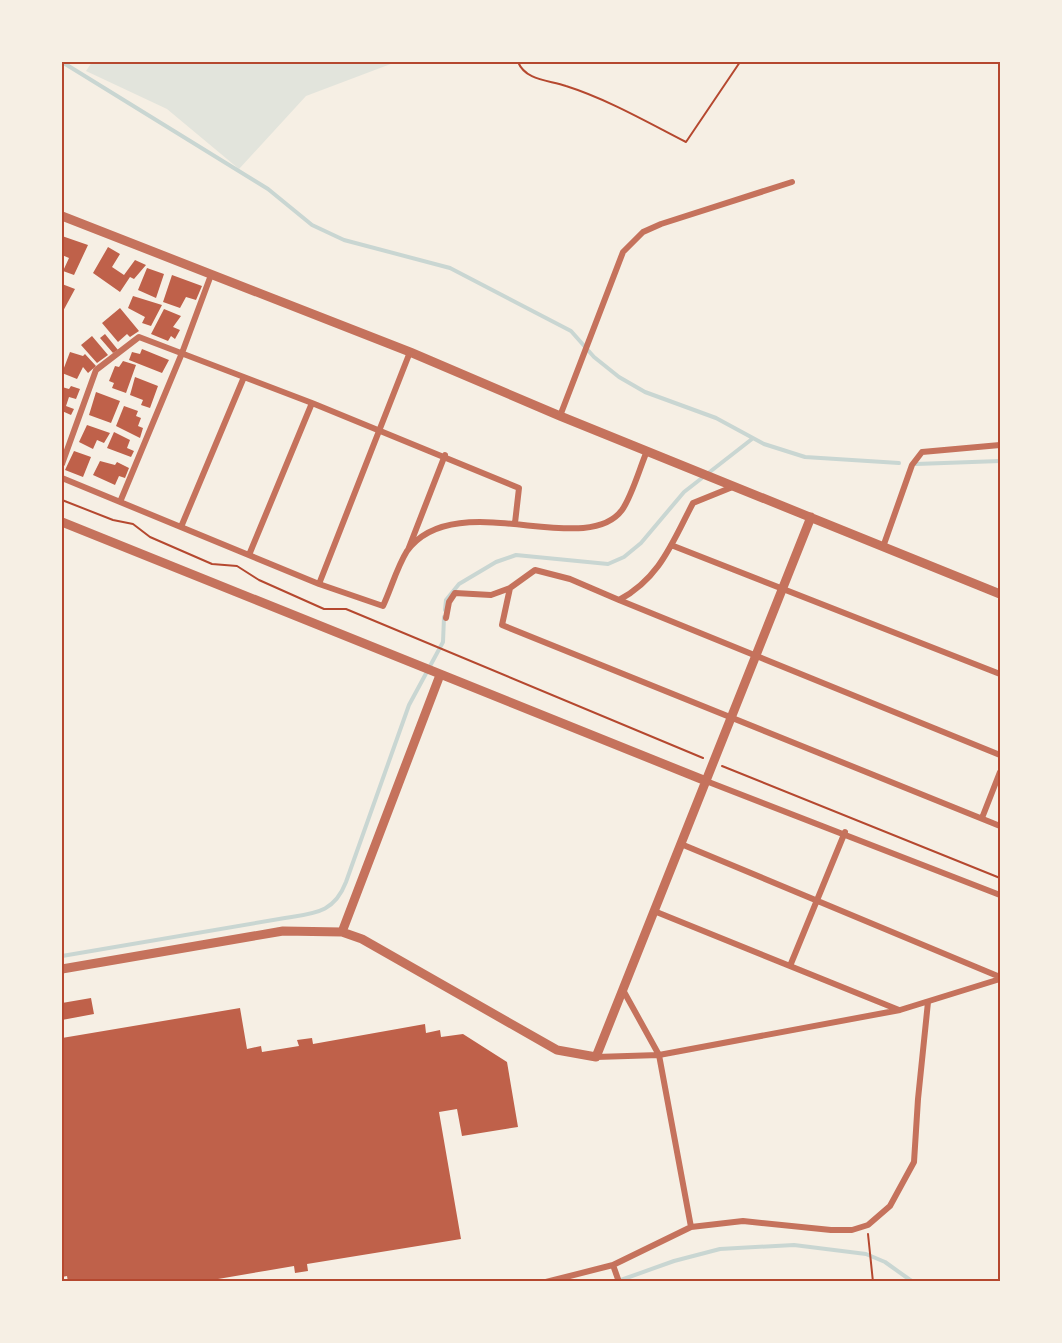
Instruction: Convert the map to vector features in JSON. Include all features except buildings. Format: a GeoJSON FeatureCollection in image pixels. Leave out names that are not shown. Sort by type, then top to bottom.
{"type":"FeatureCollection","features":[{"type":"Feature","properties":{"kind":"street"},"geometry":{"type":"LineString","coordinates":[[560,417],[623,252],[633,239],[661,224],[792,182]]}},
{"type":"Feature","properties":{"kind":"street"},"geometry":{"type":"LineString","coordinates":[[62,216],[410,352],[560,417],[1000,594]]}},
{"type":"Feature","properties":{"kind":"street"},"geometry":{"type":"LineString","coordinates":[[120,502],[182,353],[211,274]]}},
{"type":"Feature","properties":{"kind":"street"},"geometry":{"type":"LineString","coordinates":[[62,464],[96,370],[139,337],[312,402],[445,455],[519,488],[515,522]]}},
{"type":"Feature","properties":{"kind":"street"},"geometry":{"type":"LineString","coordinates":[[319,584],[410,352]]}},
{"type":"Feature","properties":{"kind":"street"},"geometry":{"type":"LineString","coordinates":[[181,527],[244,377]]}},
{"type":"Feature","properties":{"kind":"street"},"geometry":{"type":"LineString","coordinates":[[249,555],[312,402]]}},
{"type":"Feature","properties":{"kind":"street"},"geometry":{"type":"LineString","coordinates":[[883,547],[912,465],[922,452],[1000,445]]}},
{"type":"Feature","properties":{"kind":"street"},"geometry":{"type":"LineString","coordinates":[[408,551],[434,530],[468,523],[515,522],[571,529],[602,525],[622,510],[646,451]]}},
{"type":"Feature","properties":{"kind":"street"},"geometry":{"type":"LineString","coordinates":[[62,478],[319,584],[383,606],[408,551],[445,455]]}},
{"type":"Feature","properties":{"kind":"street"},"geometry":{"type":"LineString","coordinates":[[619,600],[638,590],[657,570],[693,503],[736,486]]}},
{"type":"Feature","properties":{"kind":"street"},"geometry":{"type":"LineString","coordinates":[[596,1057],[811,517]]}},
{"type":"Feature","properties":{"kind":"street"},"geometry":{"type":"LineString","coordinates":[[62,522],[706,781],[845,832],[1000,895]]}},
{"type":"Feature","properties":{"kind":"street"},"geometry":{"type":"LineString","coordinates":[[671,544],[782,590],[1000,674]]}},
{"type":"Feature","properties":{"kind":"street"},"geometry":{"type":"LineString","coordinates":[[446,618],[449,602],[455,593],[491,595],[510,588],[535,570],[570,579],[755,657],[1000,755]]}},
{"type":"Feature","properties":{"kind":"street"},"geometry":{"type":"LineString","coordinates":[[510,588],[502,626],[1000,826]]}},
{"type":"Feature","properties":{"kind":"street"},"geometry":{"type":"LineString","coordinates":[[342,932],[440,675]]}},
{"type":"Feature","properties":{"kind":"street"},"geometry":{"type":"LineString","coordinates":[[982,818],[1000,772]]}},
{"type":"Feature","properties":{"kind":"street"},"geometry":{"type":"LineString","coordinates":[[790,966],[845,832]]}},
{"type":"Feature","properties":{"kind":"street"},"geometry":{"type":"LineString","coordinates":[[681,844],[1000,978]]}},
{"type":"Feature","properties":{"kind":"street"},"geometry":{"type":"LineString","coordinates":[[654,911],[900,1010]]}},
{"type":"Feature","properties":{"kind":"street"},"geometry":{"type":"LineString","coordinates":[[62,969],[283,931],[342,932],[362,939],[557,1050],[596,1057],[659,1055],[900,1010],[1000,978]]}},
{"type":"Feature","properties":{"kind":"street"},"geometry":{"type":"LineString","coordinates":[[622,990],[659,1055],[691,1227]]}},
{"type":"Feature","properties":{"kind":"street"},"geometry":{"type":"LineString","coordinates":[[546,1281],[613,1264],[691,1227],[743,1221],[831,1230],[852,1230],[867,1225],[890,1206],[914,1162],[928,1002]]}},
{"type":"Feature","properties":{"kind":"street"},"geometry":{"type":"LineString","coordinates":[[613,1264],[619,1281]]}},
{"type":"Feature","properties":{"kind":"path"},"geometry":{"type":"LineString","coordinates":[[518,62],[521,68],[537,79],[566,86],[686,142],[740,62]]}},
{"type":"Feature","properties":{"kind":"path"},"geometry":{"type":"LineString","coordinates":[[62,500],[113,520],[133,524],[150,537],[212,564],[237,566],[259,580],[324,609],[346,609],[713,763],[1000,878]]}},
{"type":"Feature","properties":{"kind":"path"},"geometry":{"type":"LineString","coordinates":[[867,1225],[873,1281]]}},
{"type":"Feature","properties":{"kind":"shaded area"},"geometry":{"type":"Polygon","coordinates":[[[92,62],[396,62],[306,96],[239,169],[167,109],[86,71],[92,62]]]}},
{"type":"Feature","properties":{"kind":"waterway"},"geometry":{"type":"LineString","coordinates":[[62,62],[268,189],[312,225],[344,240],[450,268],[571,331],[594,357],[619,377],[645,392],[716,418],[764,444],[805,457],[899,463]]}},
{"type":"Feature","properties":{"kind":"waterway"},"geometry":{"type":"LineString","coordinates":[[445,610],[446,600],[459,584],[496,562],[516,555],[608,564],[624,557],[641,543],[684,492],[752,439]]}},
{"type":"Feature","properties":{"kind":"waterway"},"geometry":{"type":"LineString","coordinates":[[916,464],[1000,461]]}},
{"type":"Feature","properties":{"kind":"waterway"},"geometry":{"type":"LineString","coordinates":[[62,956],[306,915],[322,910],[336,900],[346,882],[409,705],[443,642],[444,617]]}},
{"type":"Feature","properties":{"kind":"waterway"},"geometry":{"type":"LineString","coordinates":[[618,1281],[674,1261],[720,1249],[794,1245],[866,1254],[885,1262],[913,1282]]}}]}
